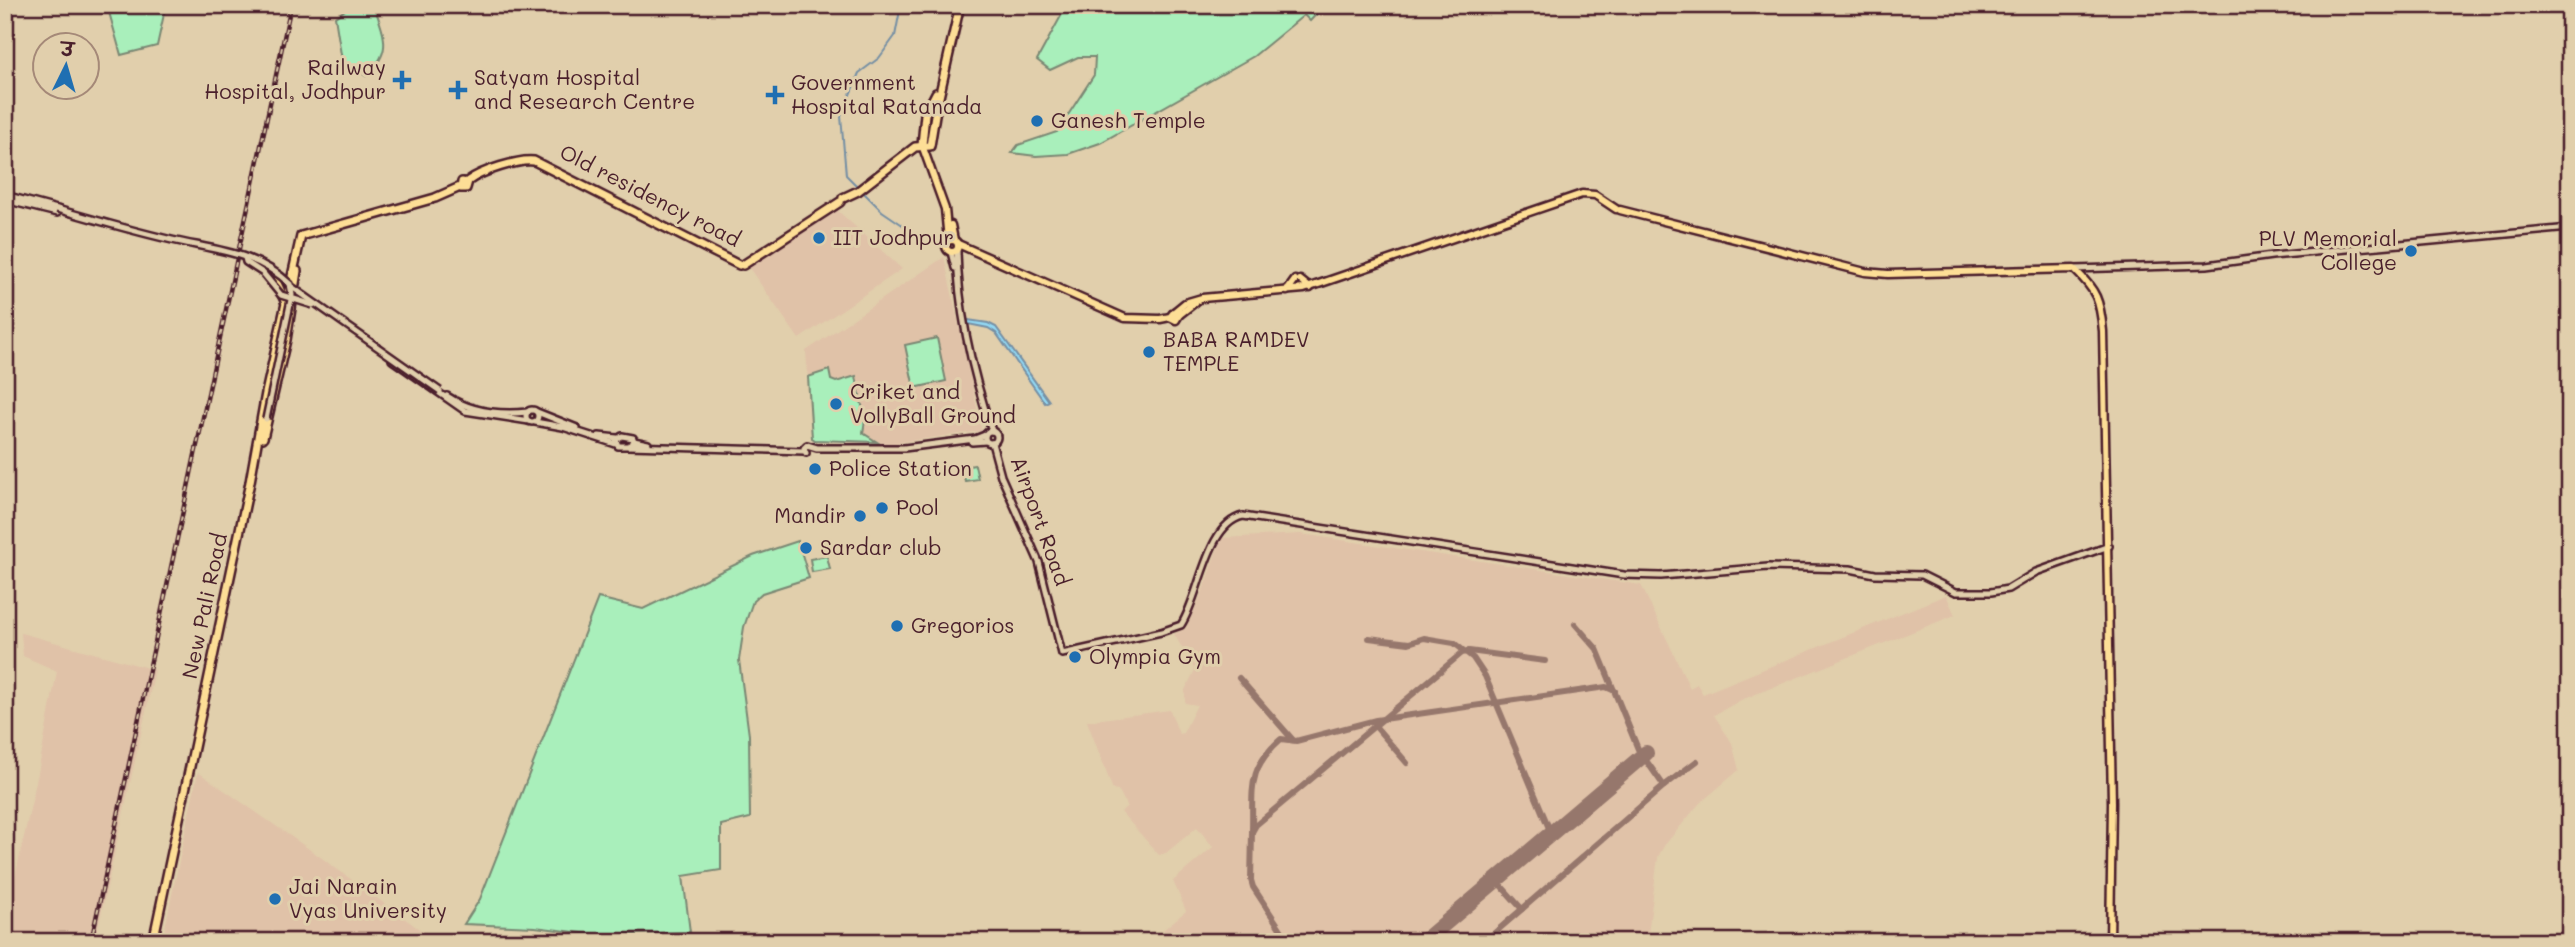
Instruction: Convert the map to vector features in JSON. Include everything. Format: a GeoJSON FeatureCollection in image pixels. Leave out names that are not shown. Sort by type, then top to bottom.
{"type":"FeatureCollection","features":[{"type":"Feature","properties":{"kind":"highway"},"geometry":{"type":"LineString","coordinates":[[925,143],[959,5]]}},
{"type":"Feature","properties":{"kind":"highway","name":"Old residency road"},"geometry":{"type":"LineString","coordinates":[[303,237],[435,198],[463,185],[469,176],[525,157],[537,158],[741,264],[925,143]]}},
{"type":"Feature","properties":{"kind":"highway","name":"New Pali Road"},"geometry":{"type":"LineString","coordinates":[[155,942],[303,237]]}},
{"type":"Feature","properties":{"kind":"highway"},"geometry":{"type":"LineString","coordinates":[[302,289],[295,274],[278,277],[289,304],[302,299]]}},
{"type":"Feature","properties":{"kind":"main road"},"geometry":{"type":"LineString","coordinates":[[925,143],[949,209],[955,245],[972,250],[1123,317],[1151,320],[1174,315],[1202,298],[1310,288],[1574,196],[1595,195],[1618,210],[1865,272],[1888,274],[2207,265],[2272,256],[2570,228]]}},
{"type":"Feature","properties":{"kind":"main road"},"geometry":{"type":"LineString","coordinates":[[5,198],[170,240],[246,256],[272,270],[442,395],[470,409],[514,413],[532,410],[628,446],[904,448],[990,437]]}},
{"type":"Feature","properties":{"kind":"main road"},"geometry":{"type":"LineString","coordinates":[[55,211],[152,238],[244,258],[285,284],[289,290],[264,421]]}},
{"type":"Feature","properties":{"kind":"main road","name":"Airport Road"},"geometry":{"type":"LineString","coordinates":[[955,245],[965,323],[990,437],[1001,476],[1039,562],[1063,652],[1161,632],[1181,625],[1191,607],[1209,554],[1221,531],[1232,520],[1243,516],[1629,574],[1662,576],[1768,567],[1850,569],[1875,574],[1922,575],[1956,592],[2008,589],[2036,572],[2109,546]]}},
{"type":"Feature","properties":{"kind":"main road"},"geometry":{"type":"LineString","coordinates":[[244,258],[263,273],[281,295],[310,303],[469,412],[563,426],[616,441],[628,436],[645,444],[808,449]]}},
{"type":"Feature","properties":{"kind":"main road"},"geometry":{"type":"LineString","coordinates":[[2074,269],[2096,292],[2101,312],[2109,546],[2112,824],[2110,942]]}},
{"type":"Feature","properties":{"kind":"main road"},"geometry":{"type":"LineString","coordinates":[[1287,291],[1297,280],[1310,288]]}},
{"type":"Feature","properties":{"kind":"main road"},"geometry":{"type":"LineString","coordinates":[[264,421],[287,322],[292,286]]}},
{"type":"Feature","properties":{"kind":"main road"},"geometry":{"type":"LineString","coordinates":[[528,412],[526,418],[532,421]]}},
{"type":"Feature","properties":{"kind":"main road"},"geometry":{"type":"LineString","coordinates":[[532,421],[538,418],[537,412]]}},
{"type":"Feature","properties":{"kind":"main road"},"geometry":{"type":"LineString","coordinates":[[628,446],[634,440]]}},
{"type":"Feature","properties":{"kind":"shaded area"},"geometry":{"type":"Polygon","coordinates":[[[837,210],[902,269],[799,339],[747,265],[837,210]]]}},
{"type":"Feature","properties":{"kind":"shaded area"},"geometry":{"type":"Polygon","coordinates":[[[944,257],[982,431],[887,444],[812,441],[806,351],[944,257]]]}},
{"type":"Feature","properties":{"kind":"shaded area"},"geometry":{"type":"Polygon","coordinates":[[[1301,534],[1641,585],[1690,688],[1697,684],[1703,694],[1946,595],[1955,615],[1741,700],[1714,715],[1732,743],[1739,770],[1699,804],[1658,857],[1647,942],[1174,942],[1163,930],[1186,911],[1173,881],[1213,847],[1197,827],[1166,853],[1159,855],[1121,812],[1127,806],[1119,791],[1113,790],[1087,721],[1170,710],[1179,734],[1183,733],[1197,705],[1185,703],[1185,690],[1195,670],[1174,634],[1186,628],[1202,593],[1221,538],[1301,534]]]}},
{"type":"Feature","properties":{"kind":"shaded area"},"geometry":{"type":"Polygon","coordinates":[[[21,633],[155,670],[95,942],[5,942],[5,923],[57,671],[23,656],[21,633]]]}},
{"type":"Feature","properties":{"kind":"shaded area","name":"Jai Narain Vyas University"},"geometry":{"type":"Polygon","coordinates":[[[198,772],[319,856],[437,942],[162,942],[198,772]]]}},
{"type":"Feature","properties":{"kind":"green space"},"geometry":{"type":"Polygon","coordinates":[[[107,5],[166,5],[157,46],[121,55],[107,5]]]}},
{"type":"Feature","properties":{"kind":"green space"},"geometry":{"type":"Polygon","coordinates":[[[352,5],[363,5],[376,11],[384,38],[380,60],[366,76],[342,61],[335,17],[352,5]]]}},
{"type":"Feature","properties":{"kind":"green space"},"geometry":{"type":"Polygon","coordinates":[[[1067,5],[1325,5],[1310,21],[1304,15],[1254,56],[1100,143],[1068,154],[1036,156],[1012,153],[1018,145],[1057,132],[1094,75],[1095,57],[1078,57],[1050,70],[1037,60],[1067,5]]]}},
{"type":"Feature","properties":{"kind":"green space"},"geometry":{"type":"Polygon","coordinates":[[[937,338],[946,381],[914,388],[905,345],[937,338]]]}},
{"type":"Feature","properties":{"kind":"green space","name":"Criket and VollyBall Ground"},"geometry":{"type":"Polygon","coordinates":[[[829,370],[831,380],[836,382],[856,376],[865,420],[863,433],[877,442],[812,438],[808,377],[829,370]]]}},
{"type":"Feature","properties":{"kind":"green space"},"geometry":{"type":"Polygon","coordinates":[[[975,465],[978,479],[965,481],[962,467],[975,465]]]}},
{"type":"Feature","properties":{"kind":"green space"},"geometry":{"type":"Polygon","coordinates":[[[798,541],[809,578],[762,593],[753,601],[744,627],[739,660],[749,735],[750,818],[721,825],[721,870],[683,876],[690,932],[598,935],[535,927],[464,924],[480,899],[598,598],[643,609],[753,556],[798,541]]]}},
{"type":"Feature","properties":{"kind":"green space"},"geometry":{"type":"Polygon","coordinates":[[[827,556],[830,569],[812,572],[810,559],[827,556]]]}},
{"type":"Feature","properties":{"kind":"water"},"geometry":{"type":"Polygon","coordinates":[[[968,320],[996,327],[1049,401],[1045,403],[996,333],[988,328],[968,324],[968,320]]]}},
{"type":"Feature","properties":{"kind":"waterway"},"geometry":{"type":"LineString","coordinates":[[858,187],[846,175],[841,116],[859,73],[879,58],[895,36],[901,5]]}},
{"type":"Feature","properties":{"kind":"waterway"},"geometry":{"type":"LineString","coordinates":[[862,191],[882,211],[907,228]]}},
{"type":"Feature","properties":{"kind":"taxiway"},"geometry":{"type":"LineString","coordinates":[[1575,624],[1597,649],[1638,749],[1664,786]]}},
{"type":"Feature","properties":{"kind":"taxiway"},"geometry":{"type":"LineString","coordinates":[[1369,638],[1409,643],[1424,638],[1454,643],[1473,658],[1485,676],[1551,833]]}},
{"type":"Feature","properties":{"kind":"taxiway"},"geometry":{"type":"LineString","coordinates":[[1289,942],[1251,880],[1252,832],[1256,825],[1462,653],[1469,651],[1545,661]]}},
{"type":"Feature","properties":{"kind":"taxiway"},"geometry":{"type":"LineString","coordinates":[[1239,678],[1293,740]]}},
{"type":"Feature","properties":{"kind":"taxiway"},"geometry":{"type":"LineString","coordinates":[[1252,830],[1253,791],[1257,770],[1262,760],[1281,739],[1296,741],[1376,720],[1606,687],[1615,691]]}},
{"type":"Feature","properties":{"kind":"taxiway"},"geometry":{"type":"LineString","coordinates":[[1375,726],[1407,763]]}},
{"type":"Feature","properties":{"kind":"taxiway"},"geometry":{"type":"LineString","coordinates":[[1484,942],[1664,786],[1697,761]]}},
{"type":"Feature","properties":{"kind":"taxiway"},"geometry":{"type":"LineString","coordinates":[[1496,880],[1522,909]]}},
{"type":"Feature","properties":{"kind":"runway"},"geometry":{"type":"LineString","coordinates":[[1423,942],[1646,753]]}},
{"type":"Feature","properties":{"kind":"railway"},"geometry":{"type":"LineString","coordinates":[[91,942],[291,5]]}},
{"type":"Feature","properties":{"kind":"place","name":"Railway Hospital, Jodhpur"},"geometry":{"type":"Point","coordinates":[402,80]}},
{"type":"Feature","properties":{"kind":"place","name":"Satyam Hospital and Research Centre"},"geometry":{"type":"Point","coordinates":[458,90]}},
{"type":"Feature","properties":{"kind":"place","name":"Government Hospital Ratanada"},"geometry":{"type":"Point","coordinates":[775,95]}},
{"type":"Feature","properties":{"kind":"place","name":"Ganesh Temple"},"geometry":{"type":"Point","coordinates":[1037,121]}},
{"type":"Feature","properties":{"kind":"place","name":"IIT Jodhpur"},"geometry":{"type":"Point","coordinates":[819,238]}},
{"type":"Feature","properties":{"kind":"place","name":"PLV Memorial College"},"geometry":{"type":"Point","coordinates":[2411,251]}},
{"type":"Feature","properties":{"kind":"place","name":"BABA RAMDEV TEMPLE"},"geometry":{"type":"Point","coordinates":[1149,352]}},
{"type":"Feature","properties":{"kind":"place","name":"Criket and VollyBall Ground"},"geometry":{"type":"Point","coordinates":[836,404]}},
{"type":"Feature","properties":{"kind":"place","name":"Police Station"},"geometry":{"type":"Point","coordinates":[815,469]}},
{"type":"Feature","properties":{"kind":"place","name":"Pool"},"geometry":{"type":"Point","coordinates":[882,508]}},
{"type":"Feature","properties":{"kind":"place","name":"Mandir"},"geometry":{"type":"Point","coordinates":[860,516]}},
{"type":"Feature","properties":{"kind":"place","name":"Sardar club"},"geometry":{"type":"Point","coordinates":[806,548]}},
{"type":"Feature","properties":{"kind":"place","name":"Gregorios"},"geometry":{"type":"Point","coordinates":[897,626]}},
{"type":"Feature","properties":{"kind":"place","name":"Olympia Gym"},"geometry":{"type":"Point","coordinates":[1075,657]}},
{"type":"Feature","properties":{"kind":"place","name":"Jai Narain Vyas University"},"geometry":{"type":"Point","coordinates":[275,899]}}]}
